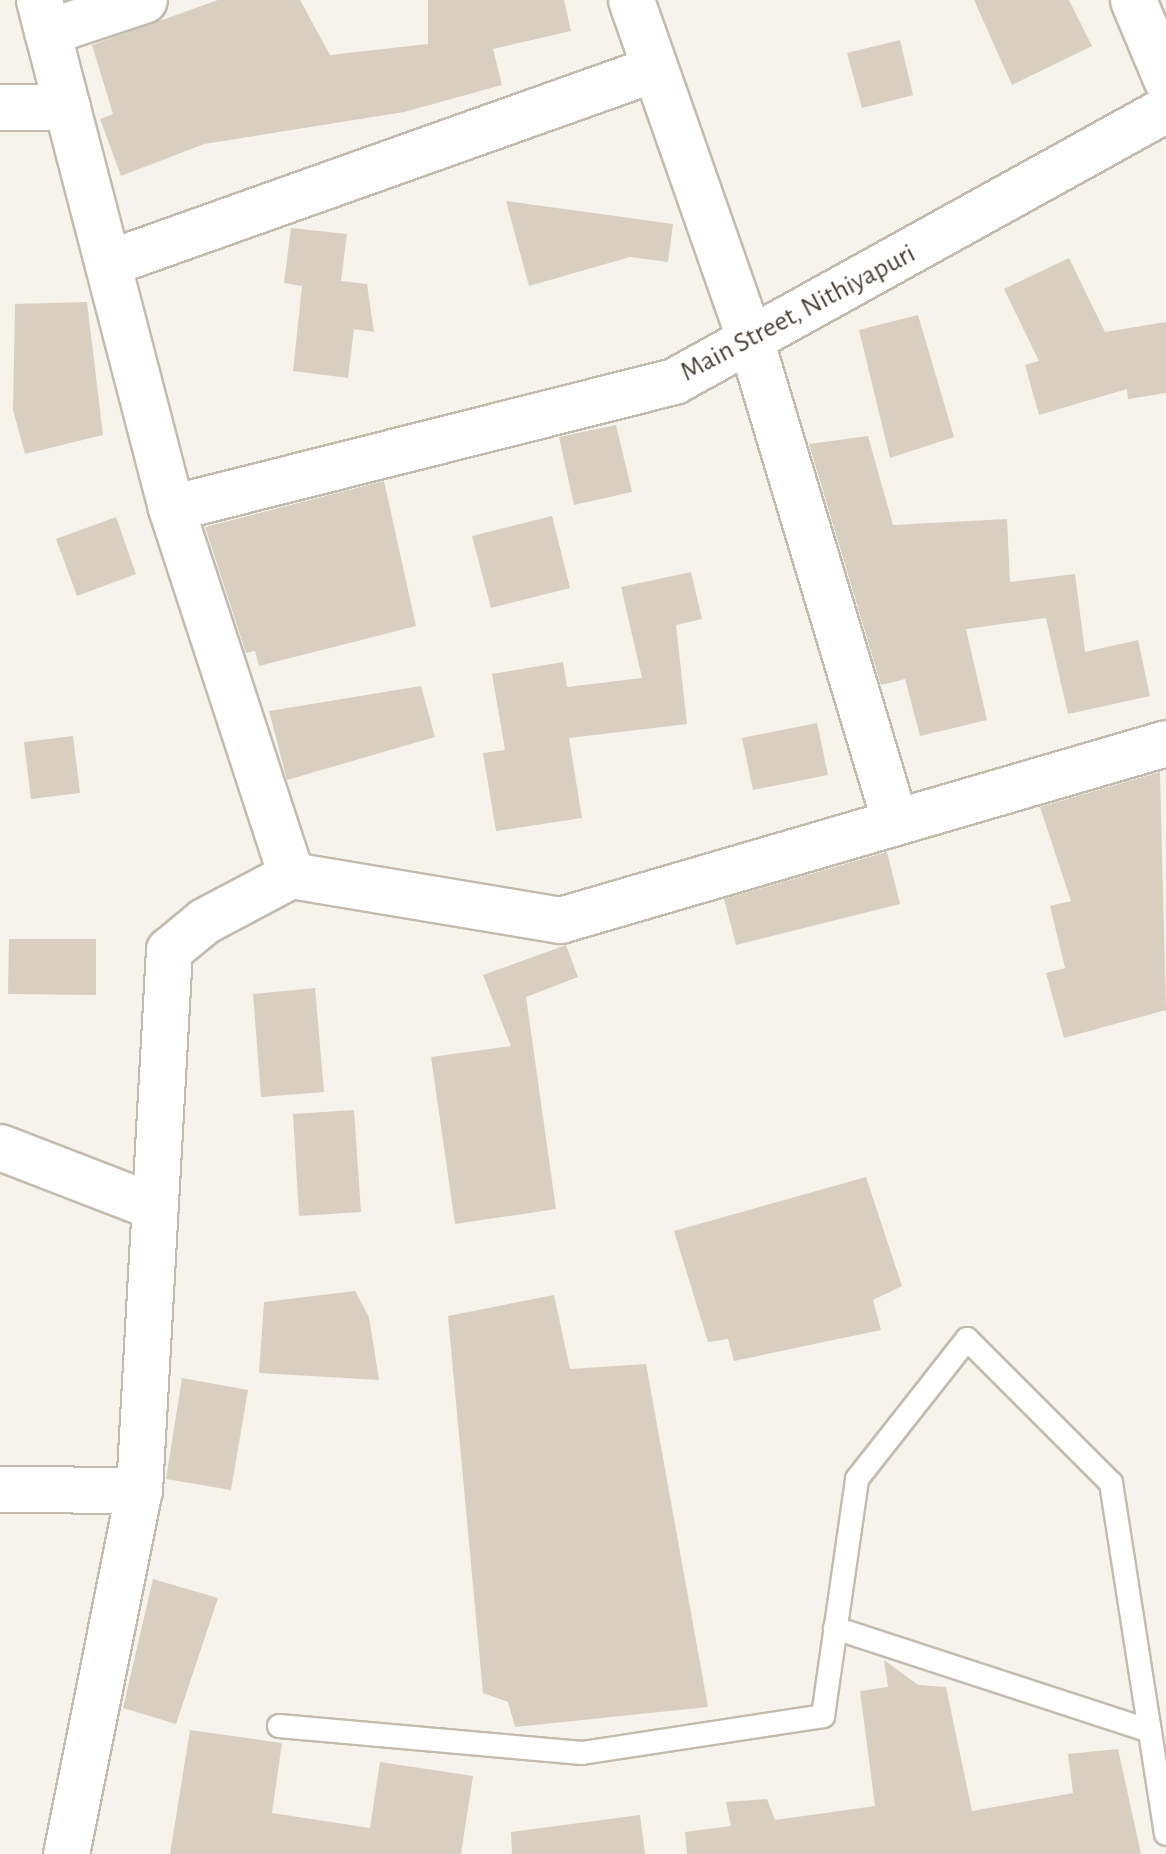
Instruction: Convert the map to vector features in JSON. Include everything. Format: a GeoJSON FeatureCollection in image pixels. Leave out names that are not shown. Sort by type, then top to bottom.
{"type":"FeatureCollection","features":[{"type":"Feature","properties":{"kind":"street"},"geometry":{"type":"LineString","coordinates":[[144,0],[44,16],[171,508],[291,876]]}},
{"type":"Feature","properties":{"kind":"street"},"geometry":{"type":"LineString","coordinates":[[631,0],[750,342],[895,822]]}},
{"type":"Feature","properties":{"kind":"street"},"geometry":{"type":"LineString","coordinates":[[1133,0],[1166,79]]}},
{"type":"Feature","properties":{"kind":"street"},"geometry":{"type":"LineString","coordinates":[[108,263],[654,69]]}},
{"type":"Feature","properties":{"kind":"street"},"geometry":{"type":"LineString","coordinates":[[0,107],[67,106]]}},
{"type":"Feature","properties":{"kind":"street","name":"Main Street, Nithiyapuri"},"geometry":{"type":"LineString","coordinates":[[171,508],[674,381],[1166,110]]}},
{"type":"Feature","properties":{"kind":"street"},"geometry":{"type":"LineString","coordinates":[[66,1854],[139,1490],[169,950],[291,876],[560,920],[1166,743]]}},
{"type":"Feature","properties":{"kind":"street"},"geometry":{"type":"LineString","coordinates":[[0,1147],[153,1206]]}},
{"type":"Feature","properties":{"kind":"street"},"geometry":{"type":"LineString","coordinates":[[0,1488],[139,1490]]}},
{"type":"Feature","properties":{"kind":"lane"},"geometry":{"type":"LineString","coordinates":[[279,1726],[582,1753],[823,1716],[857,1479],[968,1339],[1111,1483],[1166,1834]]}},
{"type":"Feature","properties":{"kind":"lane"},"geometry":{"type":"LineString","coordinates":[[835,1628],[1150,1731]]}},
{"type":"Feature","properties":{"kind":"building"},"geometry":{"type":"Polygon","coordinates":[[[218,0],[300,0],[330,55],[428,44],[428,0],[564,0],[571,31],[493,49],[502,85],[404,112],[204,144],[121,176],[100,119],[113,114],[92,45],[218,0]]]}},
{"type":"Feature","properties":{"kind":"building"},"geometry":{"type":"Polygon","coordinates":[[[974,0],[1069,0],[1092,46],[1012,85],[974,0]]]}},
{"type":"Feature","properties":{"kind":"building"},"geometry":{"type":"Polygon","coordinates":[[[900,40],[913,95],[862,108],[847,53],[900,40]]]}},
{"type":"Feature","properties":{"kind":"building"},"geometry":{"type":"Polygon","coordinates":[[[506,201],[673,224],[668,262],[630,257],[529,286],[506,201]]]}},
{"type":"Feature","properties":{"kind":"building"},"geometry":{"type":"Polygon","coordinates":[[[291,228],[347,234],[341,281],[367,284],[374,332],[354,329],[348,378],[293,371],[302,286],[284,283],[291,228]]]}},
{"type":"Feature","properties":{"kind":"building"},"geometry":{"type":"Polygon","coordinates":[[[1069,258],[1105,332],[1166,322],[1166,393],[1128,399],[1127,389],[1039,415],[1025,365],[1039,361],[1004,289],[1069,258]]]}},
{"type":"Feature","properties":{"kind":"building"},"geometry":{"type":"Polygon","coordinates":[[[87,302],[103,435],[25,454],[13,410],[15,304],[87,302]]]}},
{"type":"Feature","properties":{"kind":"building"},"geometry":{"type":"Polygon","coordinates":[[[918,315],[954,437],[890,458],[859,330],[918,315]]]}},
{"type":"Feature","properties":{"kind":"building"},"geometry":{"type":"Polygon","coordinates":[[[616,425],[632,492],[574,505],[559,437],[616,425]]]}},
{"type":"Feature","properties":{"kind":"building"},"geometry":{"type":"Polygon","coordinates":[[[868,436],[893,525],[1007,519],[1010,582],[1075,574],[1085,652],[1138,640],[1150,696],[1068,714],[1046,618],[966,629],[987,720],[920,736],[905,679],[881,685],[809,444],[868,436]]]}},
{"type":"Feature","properties":{"kind":"building"},"geometry":{"type":"Polygon","coordinates":[[[384,481],[416,626],[259,666],[255,651],[246,653],[205,527],[384,481]]]}},
{"type":"Feature","properties":{"kind":"building"},"geometry":{"type":"Polygon","coordinates":[[[552,516],[570,588],[491,608],[472,536],[552,516]]]}},
{"type":"Feature","properties":{"kind":"building"},"geometry":{"type":"Polygon","coordinates":[[[116,517],[136,574],[77,596],[56,539],[116,517]]]}},
{"type":"Feature","properties":{"kind":"building"},"geometry":{"type":"Polygon","coordinates":[[[691,572],[702,619],[676,625],[687,724],[569,738],[582,818],[496,831],[483,753],[505,750],[492,674],[563,662],[567,687],[642,678],[621,587],[691,572]]]}},
{"type":"Feature","properties":{"kind":"building"},"geometry":{"type":"Polygon","coordinates":[[[421,686],[435,737],[287,780],[269,711],[421,686]]]}},
{"type":"Feature","properties":{"kind":"building"},"geometry":{"type":"Polygon","coordinates":[[[817,723],[828,775],[753,790],[742,738],[817,723]]]}},
{"type":"Feature","properties":{"kind":"building"},"geometry":{"type":"Polygon","coordinates":[[[73,736],[80,793],[31,799],[24,742],[73,736]]]}},
{"type":"Feature","properties":{"kind":"building"},"geometry":{"type":"Polygon","coordinates":[[[1160,772],[1166,1010],[1064,1038],[1046,973],[1065,968],[1050,906],[1071,901],[1040,807],[1160,772]]]}},
{"type":"Feature","properties":{"kind":"building"},"geometry":{"type":"Polygon","coordinates":[[[887,852],[900,904],[736,945],[724,899],[887,852]]]}},
{"type":"Feature","properties":{"kind":"building"},"geometry":{"type":"Polygon","coordinates":[[[9,939],[96,939],[96,995],[8,994],[9,939]]]}},
{"type":"Feature","properties":{"kind":"building"},"geometry":{"type":"Polygon","coordinates":[[[566,945],[578,977],[526,997],[556,1209],[455,1224],[431,1057],[511,1046],[483,975],[566,945]]]}},
{"type":"Feature","properties":{"kind":"building"},"geometry":{"type":"Polygon","coordinates":[[[315,988],[324,1092],[261,1097],[253,994],[315,988]]]}},
{"type":"Feature","properties":{"kind":"building"},"geometry":{"type":"Polygon","coordinates":[[[354,1110],[361,1212],[299,1216],[293,1114],[354,1110]]]}},
{"type":"Feature","properties":{"kind":"building"},"geometry":{"type":"Polygon","coordinates":[[[866,1177],[902,1286],[873,1300],[881,1330],[734,1361],[728,1339],[708,1342],[674,1231],[866,1177]]]}},
{"type":"Feature","properties":{"kind":"building"},"geometry":{"type":"Polygon","coordinates":[[[355,1291],[369,1317],[379,1380],[259,1373],[264,1302],[355,1291]]]}},
{"type":"Feature","properties":{"kind":"building"},"geometry":{"type":"Polygon","coordinates":[[[554,1295],[570,1369],[646,1364],[708,1707],[515,1727],[508,1702],[483,1693],[448,1316],[554,1295]]]}},
{"type":"Feature","properties":{"kind":"building"},"geometry":{"type":"Polygon","coordinates":[[[182,1378],[248,1390],[231,1490],[166,1479],[182,1378]]]}},
{"type":"Feature","properties":{"kind":"building"},"geometry":{"type":"Polygon","coordinates":[[[153,1579],[218,1598],[176,1724],[123,1708],[153,1579]]]}},
{"type":"Feature","properties":{"kind":"building"},"geometry":{"type":"Polygon","coordinates":[[[884,1660],[918,1685],[946,1687],[972,1811],[1073,1793],[1068,1754],[1118,1749],[1141,1854],[687,1854],[685,1832],[731,1826],[726,1802],[767,1799],[775,1820],[875,1806],[860,1691],[888,1687],[884,1660]]]}},
{"type":"Feature","properties":{"kind":"building"},"geometry":{"type":"Polygon","coordinates":[[[190,1730],[282,1743],[272,1813],[370,1828],[380,1762],[473,1776],[461,1854],[170,1854],[190,1730]]]}},
{"type":"Feature","properties":{"kind":"building"},"geometry":{"type":"Polygon","coordinates":[[[640,1815],[645,1854],[512,1854],[511,1832],[640,1815]]]}}]}
